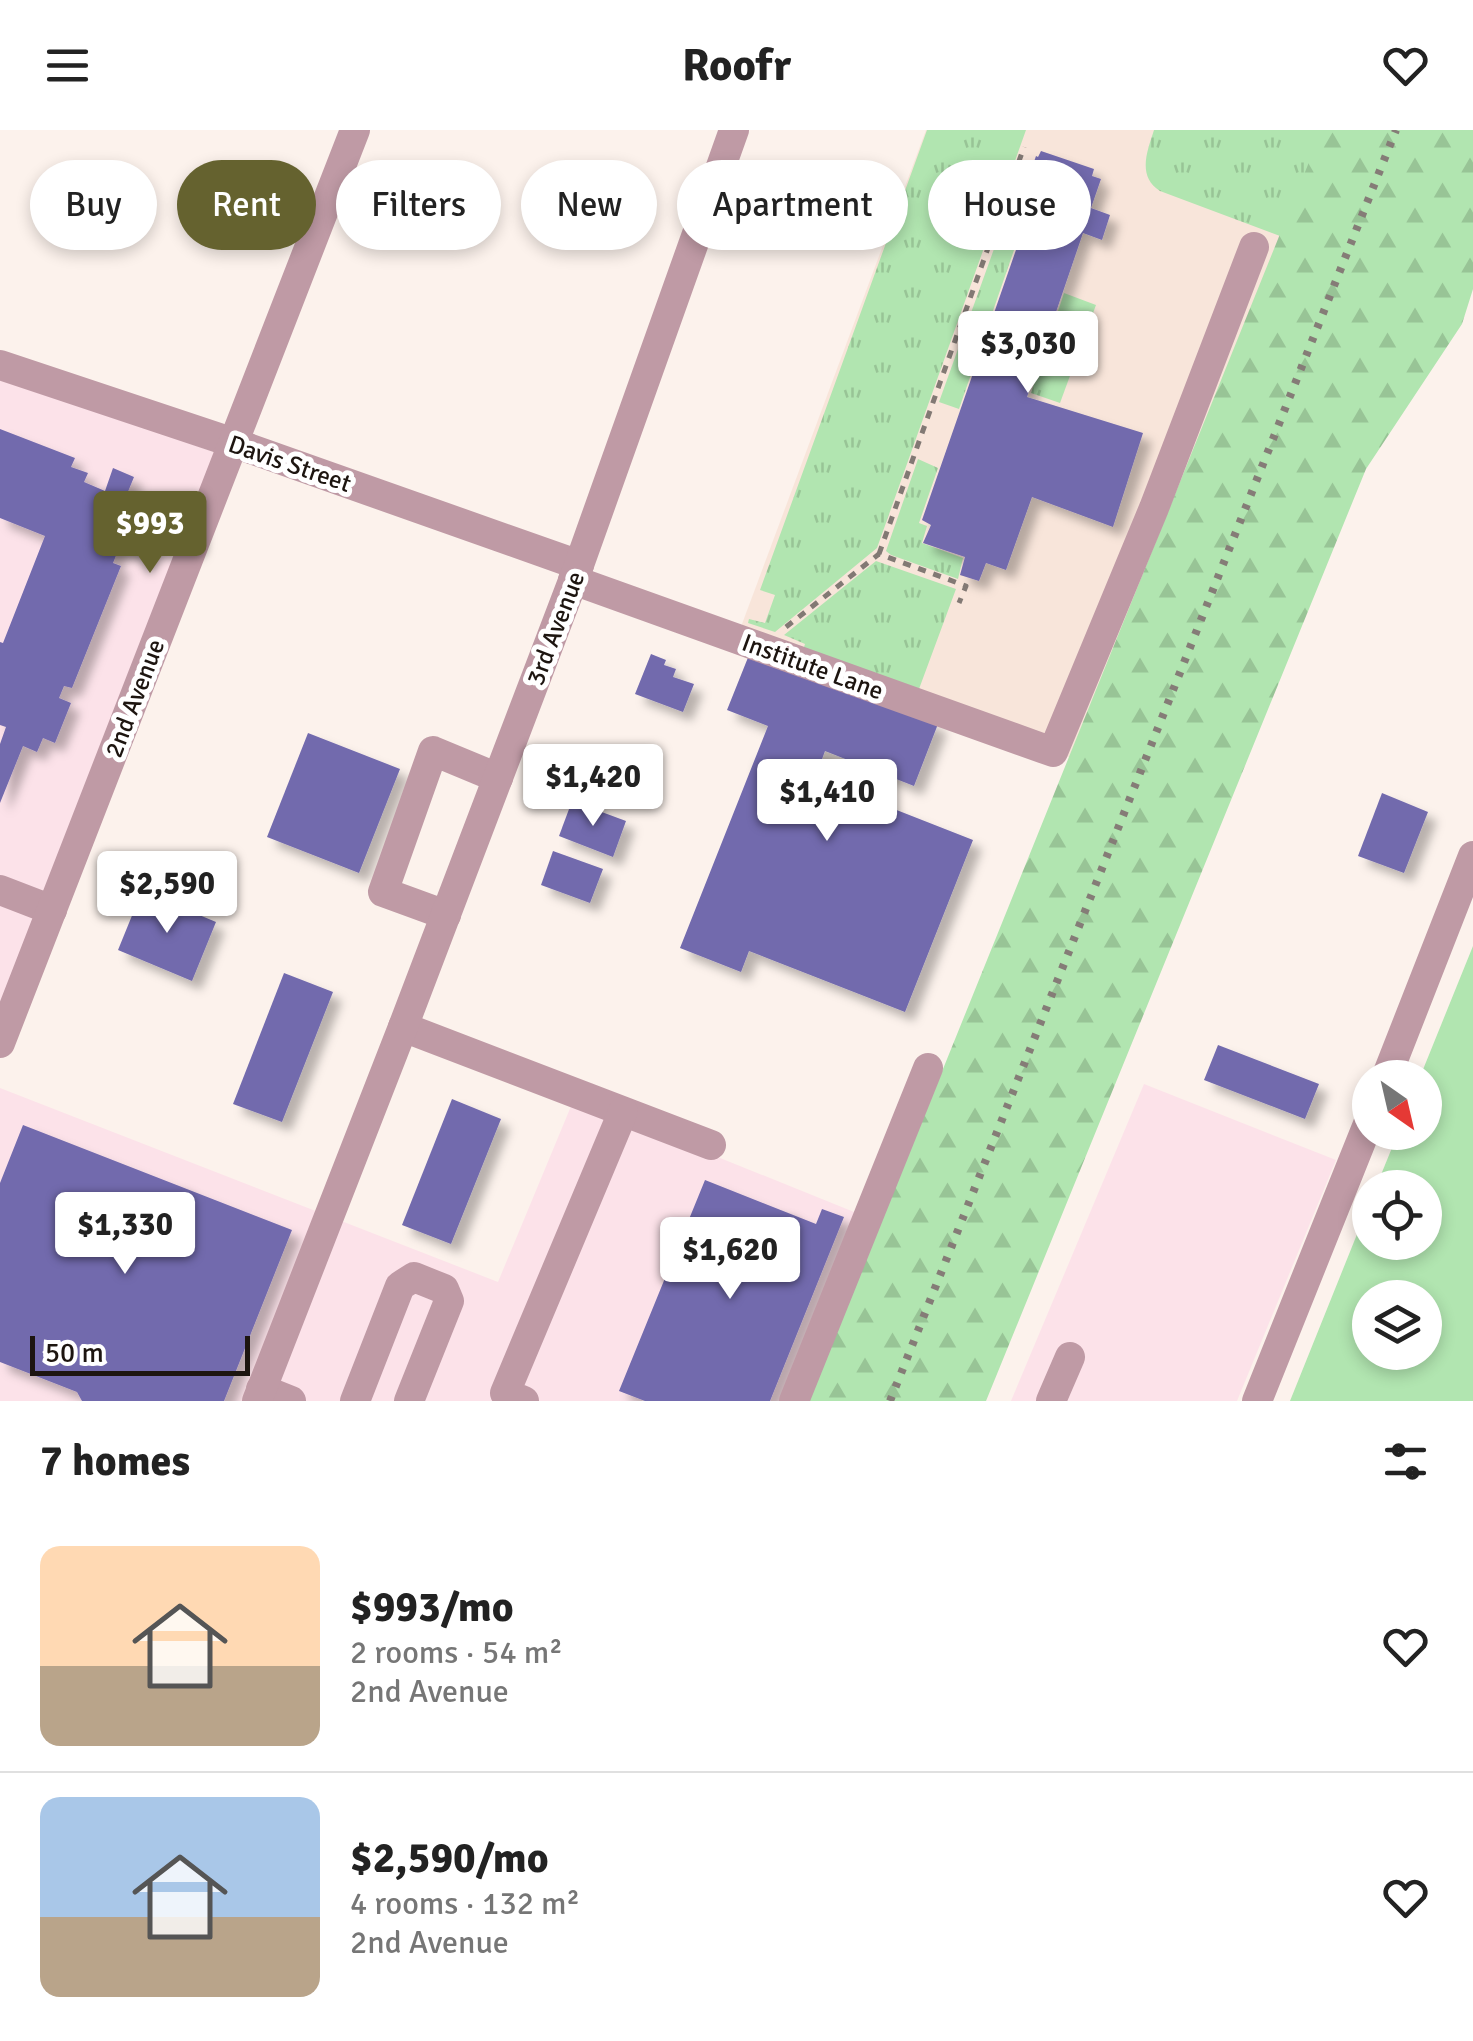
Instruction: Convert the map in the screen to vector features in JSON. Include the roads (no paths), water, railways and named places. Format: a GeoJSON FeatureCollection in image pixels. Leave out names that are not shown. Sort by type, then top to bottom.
{"type":"FeatureCollection","features":[{"type":"Feature","properties":{"kind":"street","name":"2nd Avenue"},"geometry":{"type":"LineString","coordinates":[[0,1043],[355,130]]}},
{"type":"Feature","properties":{"kind":"street","name":"3rd Avenue"},"geometry":{"type":"LineString","coordinates":[[259,1395],[576,573],[734,130]]}},
{"type":"Feature","properties":{"kind":"street","name":"Institute Lane"},"geometry":{"type":"LineString","coordinates":[[576,573],[1053,752],[1154,508],[1254,247]]}},
{"type":"Feature","properties":{"kind":"street","name":"Davis Street"},"geometry":{"type":"LineString","coordinates":[[0,365],[234,443],[576,573]]}},
{"type":"Feature","properties":{"kind":"street"},"geometry":{"type":"LineString","coordinates":[[446,915],[383,892],[433,751],[498,778]]}},
{"type":"Feature","properties":{"kind":"street"},"geometry":{"type":"LineString","coordinates":[[1394,1060],[1465,902],[1473,856]]}},
{"type":"Feature","properties":{"kind":"street"},"geometry":{"type":"LineString","coordinates":[[0,890],[52,910]]}},
{"type":"Feature","properties":{"kind":"street"},"geometry":{"type":"LineString","coordinates":[[403,1027],[711,1145]]}},
{"type":"Feature","properties":{"kind":"street"},"geometry":{"type":"LineString","coordinates":[[794,1401],[928,1068]]}},
{"type":"Feature","properties":{"kind":"street"},"geometry":{"type":"LineString","coordinates":[[510,1398],[623,1112]]}},
{"type":"Feature","properties":{"kind":"street"},"geometry":{"type":"LineString","coordinates":[[1257,1401],[1357,1150]]}},
{"type":"Feature","properties":{"kind":"street"},"geometry":{"type":"LineString","coordinates":[[355,1401],[400,1286],[414,1277],[444,1289],[449,1301],[409,1401]]}},
{"type":"Feature","properties":{"kind":"street"},"geometry":{"type":"LineString","coordinates":[[1051,1401],[1070,1357]]}},
{"type":"Feature","properties":{"kind":"street"},"geometry":{"type":"LineString","coordinates":[[259,1395],[290,1401]]}},
{"type":"Feature","properties":{"kind":"railway"},"geometry":{"type":"LineString","coordinates":[[890,1401],[1396,130]]}}]}
